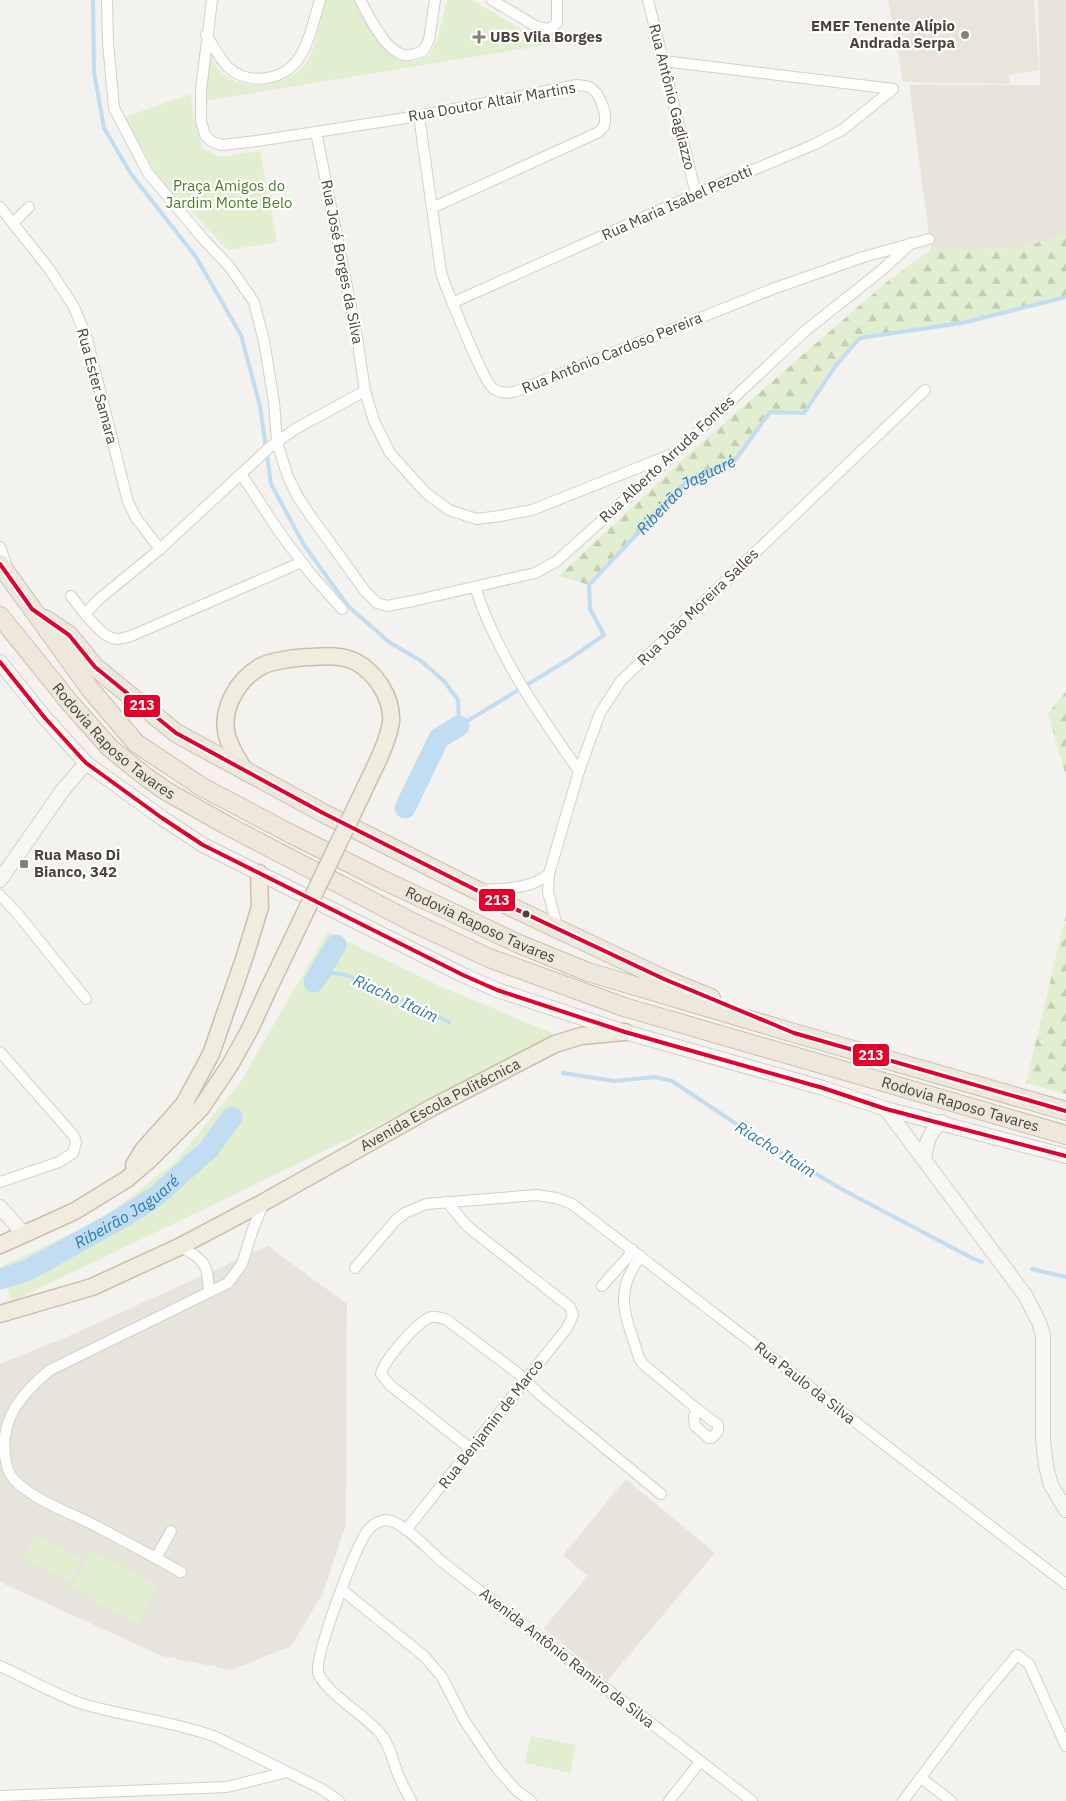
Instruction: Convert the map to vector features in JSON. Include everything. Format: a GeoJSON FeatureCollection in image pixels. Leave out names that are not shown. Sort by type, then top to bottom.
{"type":"FeatureCollection","features":[{"type":"Feature","properties":{"kind":"highway","name":"Rodovia Raposo Tavares"},"geometry":{"type":"LineString","coordinates":[[0,564],[90,689],[136,743],[202,787],[381,880],[519,944],[588,972],[1066,1111]]}},
{"type":"Feature","properties":{"kind":"highway"},"geometry":{"type":"LineString","coordinates":[[32,609],[68,635],[95,667],[176,733],[246,772],[323,813],[558,929],[664,978],[794,1033]]}},
{"type":"Feature","properties":{"kind":"highway","name":"Rodovia Raposo Tavares"},"geometry":{"type":"LineString","coordinates":[[0,616],[70,703],[110,748],[146,777],[166,791],[228,826],[412,922],[489,958],[624,1007],[1066,1135]]}},
{"type":"Feature","properties":{"kind":"highway"},"geometry":{"type":"LineString","coordinates":[[0,1245],[75,1211],[127,1179],[148,1161],[201,1108],[230,1065],[250,1029],[384,745],[391,720],[387,696],[374,676],[357,662],[333,656],[300,657],[261,666],[244,678],[233,696],[226,714],[227,738],[239,763],[246,772]]}},
{"type":"Feature","properties":{"kind":"highway"},"geometry":{"type":"LineString","coordinates":[[127,1179],[143,1150],[184,1104],[211,1054],[260,907],[259,873]]}},
{"type":"Feature","properties":{"kind":"highway","name":"Avenida Escola Politécnica"},"geometry":{"type":"LineString","coordinates":[[0,1314],[92,1287],[180,1247],[431,1108],[555,1044],[581,1036],[625,1032]]}},
{"type":"Feature","properties":{"kind":"main road"},"geometry":{"type":"LineString","coordinates":[[0,662],[45,718],[86,763],[133,799],[203,845],[497,990],[625,1032],[823,1088],[886,1109],[942,1122],[1066,1156]]}},
{"type":"Feature","properties":{"kind":"main road"},"geometry":{"type":"LineString","coordinates":[[0,880],[62,791],[86,763]]}},
{"type":"Feature","properties":{"kind":"main road"},"geometry":{"type":"LineString","coordinates":[[886,1109],[1026,1295],[1039,1322],[1043,1334],[1044,1355],[1044,1453],[1048,1476],[1066,1510]]}},
{"type":"Feature","properties":{"kind":"main road"},"geometry":{"type":"LineString","coordinates":[[924,1160],[926,1145],[930,1135],[942,1122]]}},
{"type":"Feature","properties":{"kind":"main road"},"geometry":{"type":"LineString","coordinates":[[0,1207],[24,1234]]}},
{"type":"Feature","properties":{"kind":"street"},"geometry":{"type":"LineString","coordinates":[[106,0],[114,108],[148,173],[205,241],[229,266],[254,302],[264,342],[274,402],[274,445]]}},
{"type":"Feature","properties":{"kind":"street"},"geometry":{"type":"LineString","coordinates":[[212,0],[206,35],[229,67],[245,76],[264,79],[278,77],[298,60],[305,49],[320,0]]}},
{"type":"Feature","properties":{"kind":"street"},"geometry":{"type":"LineString","coordinates":[[360,0],[381,37],[404,55],[415,54],[423,50],[428,40],[435,0]]}},
{"type":"Feature","properties":{"kind":"street"},"geometry":{"type":"LineString","coordinates":[[492,0],[537,27],[549,29],[557,22],[556,0]]}},
{"type":"Feature","properties":{"kind":"street","name":"Rua Antônio Gagliazzo"},"geometry":{"type":"LineString","coordinates":[[648,0],[696,194]]}},
{"type":"Feature","properties":{"kind":"street","name":"Rua Doutor Altair Martins"},"geometry":{"type":"LineString","coordinates":[[206,35],[201,90],[201,121],[205,135],[211,141],[221,145],[419,116],[576,85],[589,87],[596,94],[602,104],[604,115],[604,125],[599,132],[432,208]]}},
{"type":"Feature","properties":{"kind":"street","name":"Rua Maria Isabel Pezotti"},"geometry":{"type":"LineString","coordinates":[[452,302],[812,145],[842,130],[893,89],[663,61]]}},
{"type":"Feature","properties":{"kind":"street","name":"Rua Antônio Cardoso Pereira"},"geometry":{"type":"LineString","coordinates":[[419,116],[441,272],[452,302],[492,389],[506,393],[517,392],[770,290],[911,243]]}},
{"type":"Feature","properties":{"kind":"street","name":"Rua José Borges da Silva"},"geometry":{"type":"LineString","coordinates":[[316,132],[357,337],[365,391],[374,421],[390,453],[426,493],[449,510],[477,519],[532,510],[675,453]]}},
{"type":"Feature","properties":{"kind":"street","name":"Rua Ester Samara"},"geometry":{"type":"LineString","coordinates":[[0,207],[50,270],[74,307],[87,339],[128,502],[136,518],[160,549]]}},
{"type":"Feature","properties":{"kind":"street"},"geometry":{"type":"LineString","coordinates":[[13,223],[29,207]]}},
{"type":"Feature","properties":{"kind":"street"},"geometry":{"type":"LineString","coordinates":[[911,243],[929,239]]}},
{"type":"Feature","properties":{"kind":"street","name":"Rua Alberto Arruda Fontes"},"geometry":{"type":"LineString","coordinates":[[274,445],[288,478],[302,503],[366,591],[377,603],[387,606],[536,573],[557,561],[805,331],[882,270],[911,243]]}},
{"type":"Feature","properties":{"kind":"street","name":"Rua João Moreira Salles"},"geometry":{"type":"LineString","coordinates":[[558,929],[548,892],[549,874],[579,772],[600,712],[621,681],[925,390]]}},
{"type":"Feature","properties":{"kind":"street"},"geometry":{"type":"LineString","coordinates":[[85,614],[98,600],[160,549],[274,445],[295,429],[365,391]]}},
{"type":"Feature","properties":{"kind":"street"},"geometry":{"type":"LineString","coordinates":[[241,474],[302,562],[342,608]]}},
{"type":"Feature","properties":{"kind":"street"},"geometry":{"type":"LineString","coordinates":[[0,548],[13,582]]}},
{"type":"Feature","properties":{"kind":"street"},"geometry":{"type":"LineString","coordinates":[[71,596],[102,632],[108,637],[118,639],[130,636],[302,562]]}},
{"type":"Feature","properties":{"kind":"street"},"geometry":{"type":"LineString","coordinates":[[475,587],[503,652],[527,697],[579,772]]}},
{"type":"Feature","properties":{"kind":"street"},"geometry":{"type":"LineString","coordinates":[[478,890],[528,886],[549,874]]}},
{"type":"Feature","properties":{"kind":"street"},"geometry":{"type":"LineString","coordinates":[[0,895],[18,913],[86,999]]}},
{"type":"Feature","properties":{"kind":"street"},"geometry":{"type":"LineString","coordinates":[[0,1052],[74,1136],[76,1142],[73,1152],[59,1162],[0,1182]]}},
{"type":"Feature","properties":{"kind":"street","name":"Rua Paulo da Silva"},"geometry":{"type":"LineString","coordinates":[[355,1268],[395,1221],[405,1213],[426,1204],[537,1195],[556,1198],[572,1204],[1066,1584]]}},
{"type":"Feature","properties":{"kind":"street"},"geometry":{"type":"LineString","coordinates":[[181,1572],[93,1524],[39,1498],[20,1485],[10,1474],[6,1461],[4,1421],[31,1386],[50,1370],[228,1283],[242,1264],[264,1202]]}},
{"type":"Feature","properties":{"kind":"street","name":"Rua Benjamin de Marco"},"geometry":{"type":"LineString","coordinates":[[406,1530],[567,1328],[573,1316],[570,1307],[467,1226],[447,1202]]}},
{"type":"Feature","properties":{"kind":"street"},"geometry":{"type":"LineString","coordinates":[[180,1247],[193,1253],[205,1266],[208,1272],[209,1292]]}},
{"type":"Feature","properties":{"kind":"street"},"geometry":{"type":"LineString","coordinates":[[602,1286],[628,1257],[632,1249]]}},
{"type":"Feature","properties":{"kind":"street"},"geometry":{"type":"LineString","coordinates":[[641,1256],[627,1279],[624,1291],[624,1303],[639,1358],[643,1364],[697,1409]]}},
{"type":"Feature","properties":{"kind":"street"},"geometry":{"type":"LineString","coordinates":[[470,1449],[383,1378],[381,1374],[397,1349],[430,1317],[441,1318],[452,1323],[504,1363],[661,1494]]}},
{"type":"Feature","properties":{"kind":"street","name":"Avenida Antônio Ramiro da Silva"},"geometry":{"type":"LineString","coordinates":[[342,1590],[366,1533],[380,1522],[391,1521],[398,1523],[441,1561],[752,1801]]}},
{"type":"Feature","properties":{"kind":"street"},"geometry":{"type":"LineString","coordinates":[[156,1558],[171,1531]]}},
{"type":"Feature","properties":{"kind":"street"},"geometry":{"type":"LineString","coordinates":[[412,1801],[398,1776],[389,1746],[381,1734],[322,1681],[318,1672],[320,1651],[342,1590],[424,1656],[442,1677],[464,1720],[496,1767],[516,1790],[531,1801]]}},
{"type":"Feature","properties":{"kind":"street"},"geometry":{"type":"LineString","coordinates":[[903,1801],[973,1708],[1016,1655],[1029,1664],[1066,1746]]}},
{"type":"Feature","properties":{"kind":"street"},"geometry":{"type":"LineString","coordinates":[[0,1666],[81,1703],[120,1714],[199,1730],[216,1736],[320,1788],[339,1801]]}},
{"type":"Feature","properties":{"kind":"street"},"geometry":{"type":"LineString","coordinates":[[669,1801],[700,1762]]}},
{"type":"Feature","properties":{"kind":"street"},"geometry":{"type":"LineString","coordinates":[[0,1796],[227,1787],[287,1772]]}},
{"type":"Feature","properties":{"kind":"street"},"geometry":{"type":"LineString","coordinates":[[920,1778],[951,1801]]}},
{"type":"Feature","properties":{"kind":"street"},"geometry":{"type":"LineString","coordinates":[[95,1792],[103,1801]]}},
{"type":"Feature","properties":{"kind":"shaded area","name":"EMEF Tenente Alípio Andrada Serpa"},"geometry":{"type":"Polygon","coordinates":[[[888,0],[1034,0],[1039,70],[1009,75],[1010,84],[903,82],[888,0]]]}},
{"type":"Feature","properties":{"kind":"shaded area"},"geometry":{"type":"Polygon","coordinates":[[[1038,0],[1066,0],[1066,235],[1018,248],[931,250],[909,85],[1040,85],[1038,0]]]}},
{"type":"Feature","properties":{"kind":"shaded area"},"geometry":{"type":"Polygon","coordinates":[[[268,1246],[347,1304],[346,1524],[323,1593],[291,1646],[232,1670],[162,1656],[0,1582],[0,1364],[71,1335],[268,1246]]]}},
{"type":"Feature","properties":{"kind":"shaded area"},"geometry":{"type":"Polygon","coordinates":[[[626,1479],[715,1553],[607,1681],[544,1628],[588,1576],[563,1555],[626,1479]]]}},
{"type":"Feature","properties":{"kind":"green space"},"geometry":{"type":"Polygon","coordinates":[[[326,0],[354,0],[370,28],[384,47],[401,59],[410,61],[429,56],[437,40],[447,0],[472,0],[535,37],[551,37],[552,44],[204,101],[209,49],[213,61],[222,73],[232,80],[244,84],[269,84],[293,76],[307,62],[314,46],[326,0]]]}},
{"type":"Feature","properties":{"kind":"green space","name":"Praça Amigos do Jardim Monte Belo"},"geometry":{"type":"Polygon","coordinates":[[[191,94],[193,116],[202,148],[220,157],[260,151],[277,242],[228,250],[158,177],[125,117],[191,94]]]}},
{"type":"Feature","properties":{"kind":"green space"},"geometry":{"type":"Polygon","coordinates":[[[1066,235],[1066,297],[962,323],[860,338],[837,364],[804,413],[770,412],[736,459],[685,483],[589,585],[559,576],[683,459],[889,280],[931,250],[1018,248],[1066,235]]]}},
{"type":"Feature","properties":{"kind":"green space"},"geometry":{"type":"Polygon","coordinates":[[[1066,692],[1066,776],[1048,713],[1066,692]]]}},
{"type":"Feature","properties":{"kind":"green space"},"geometry":{"type":"Polygon","coordinates":[[[1066,915],[1066,1094],[1026,1083],[1066,915]]]}},
{"type":"Feature","properties":{"kind":"green space"},"geometry":{"type":"Polygon","coordinates":[[[328,932],[440,986],[561,1037],[11,1302],[2,1266],[101,1220],[175,1162],[239,1084],[328,932]]]}},
{"type":"Feature","properties":{"kind":"green space"},"geometry":{"type":"Polygon","coordinates":[[[36,1535],[82,1560],[69,1583],[23,1558],[36,1535]]]}},
{"type":"Feature","properties":{"kind":"green space"},"geometry":{"type":"Polygon","coordinates":[[[92,1550],[158,1587],[137,1623],[72,1587],[92,1550]]]}},
{"type":"Feature","properties":{"kind":"green space"},"geometry":{"type":"Polygon","coordinates":[[[531,1736],[576,1745],[570,1773],[525,1763],[531,1736]]]}},
{"type":"Feature","properties":{"kind":"waterway"},"geometry":{"type":"LineString","coordinates":[[93,0],[94,72],[104,128],[131,174],[196,257],[241,335],[260,406],[271,484],[304,545],[348,606],[389,642],[421,661],[444,681],[458,700],[459,726],[571,658],[604,635],[590,609],[589,585],[685,483],[736,459],[770,412],[804,413],[837,364],[860,338],[962,323],[1066,297]]}},
{"type":"Feature","properties":{"kind":"waterway","name":"Ribeirão Jaguaré"},"geometry":{"type":"LineString","coordinates":[[405,808],[439,738],[459,726]]}},
{"type":"Feature","properties":{"kind":"waterway","name":"Ribeirão Jaguaré"},"geometry":{"type":"LineString","coordinates":[[314,982],[336,945]]}},
{"type":"Feature","properties":{"kind":"waterway","name":"Riacho Itaim"},"geometry":{"type":"LineString","coordinates":[[314,982],[333,973],[346,975],[449,1022]]}},
{"type":"Feature","properties":{"kind":"waterway","name":"Riacho Itaim"},"geometry":{"type":"LineString","coordinates":[[563,1073],[614,1081],[655,1077],[672,1081],[774,1149],[845,1191],[982,1262]]}},
{"type":"Feature","properties":{"kind":"waterway","name":"Ribeirão Jaguaré"},"geometry":{"type":"LineString","coordinates":[[0,1279],[28,1270],[120,1219],[155,1197],[209,1149],[232,1117]]}},
{"type":"Feature","properties":{"kind":"waterway","name":"Riacho Itaim"},"geometry":{"type":"LineString","coordinates":[[1032,1269],[1066,1277]]}},
{"type":"Feature","properties":{"kind":"transit line","name":"213"},"geometry":{"type":"LineString","coordinates":[[0,564],[32,609],[69,635],[95,667],[176,733],[323,813],[488,896],[664,979],[794,1033],[1066,1111]]}},
{"type":"Feature","properties":{"kind":"transit line","name":"213"},"geometry":{"type":"LineString","coordinates":[[0,662],[45,718],[86,763],[162,818],[203,845],[463,975],[497,990],[625,1032],[823,1088],[886,1109],[1066,1156]]}},
{"type":"Feature","properties":{"kind":"place","name":"EMEF Tenente Alípio Andrada Serpa"},"geometry":{"type":"Point","coordinates":[965,35]}},
{"type":"Feature","properties":{"kind":"place","name":"UBS Vila Borges"},"geometry":{"type":"Point","coordinates":[479,37]}},
{"type":"Feature","properties":{"kind":"place","name":"Rua Maso Di Bianco, 342"},"geometry":{"type":"Point","coordinates":[24,864]}}]}
